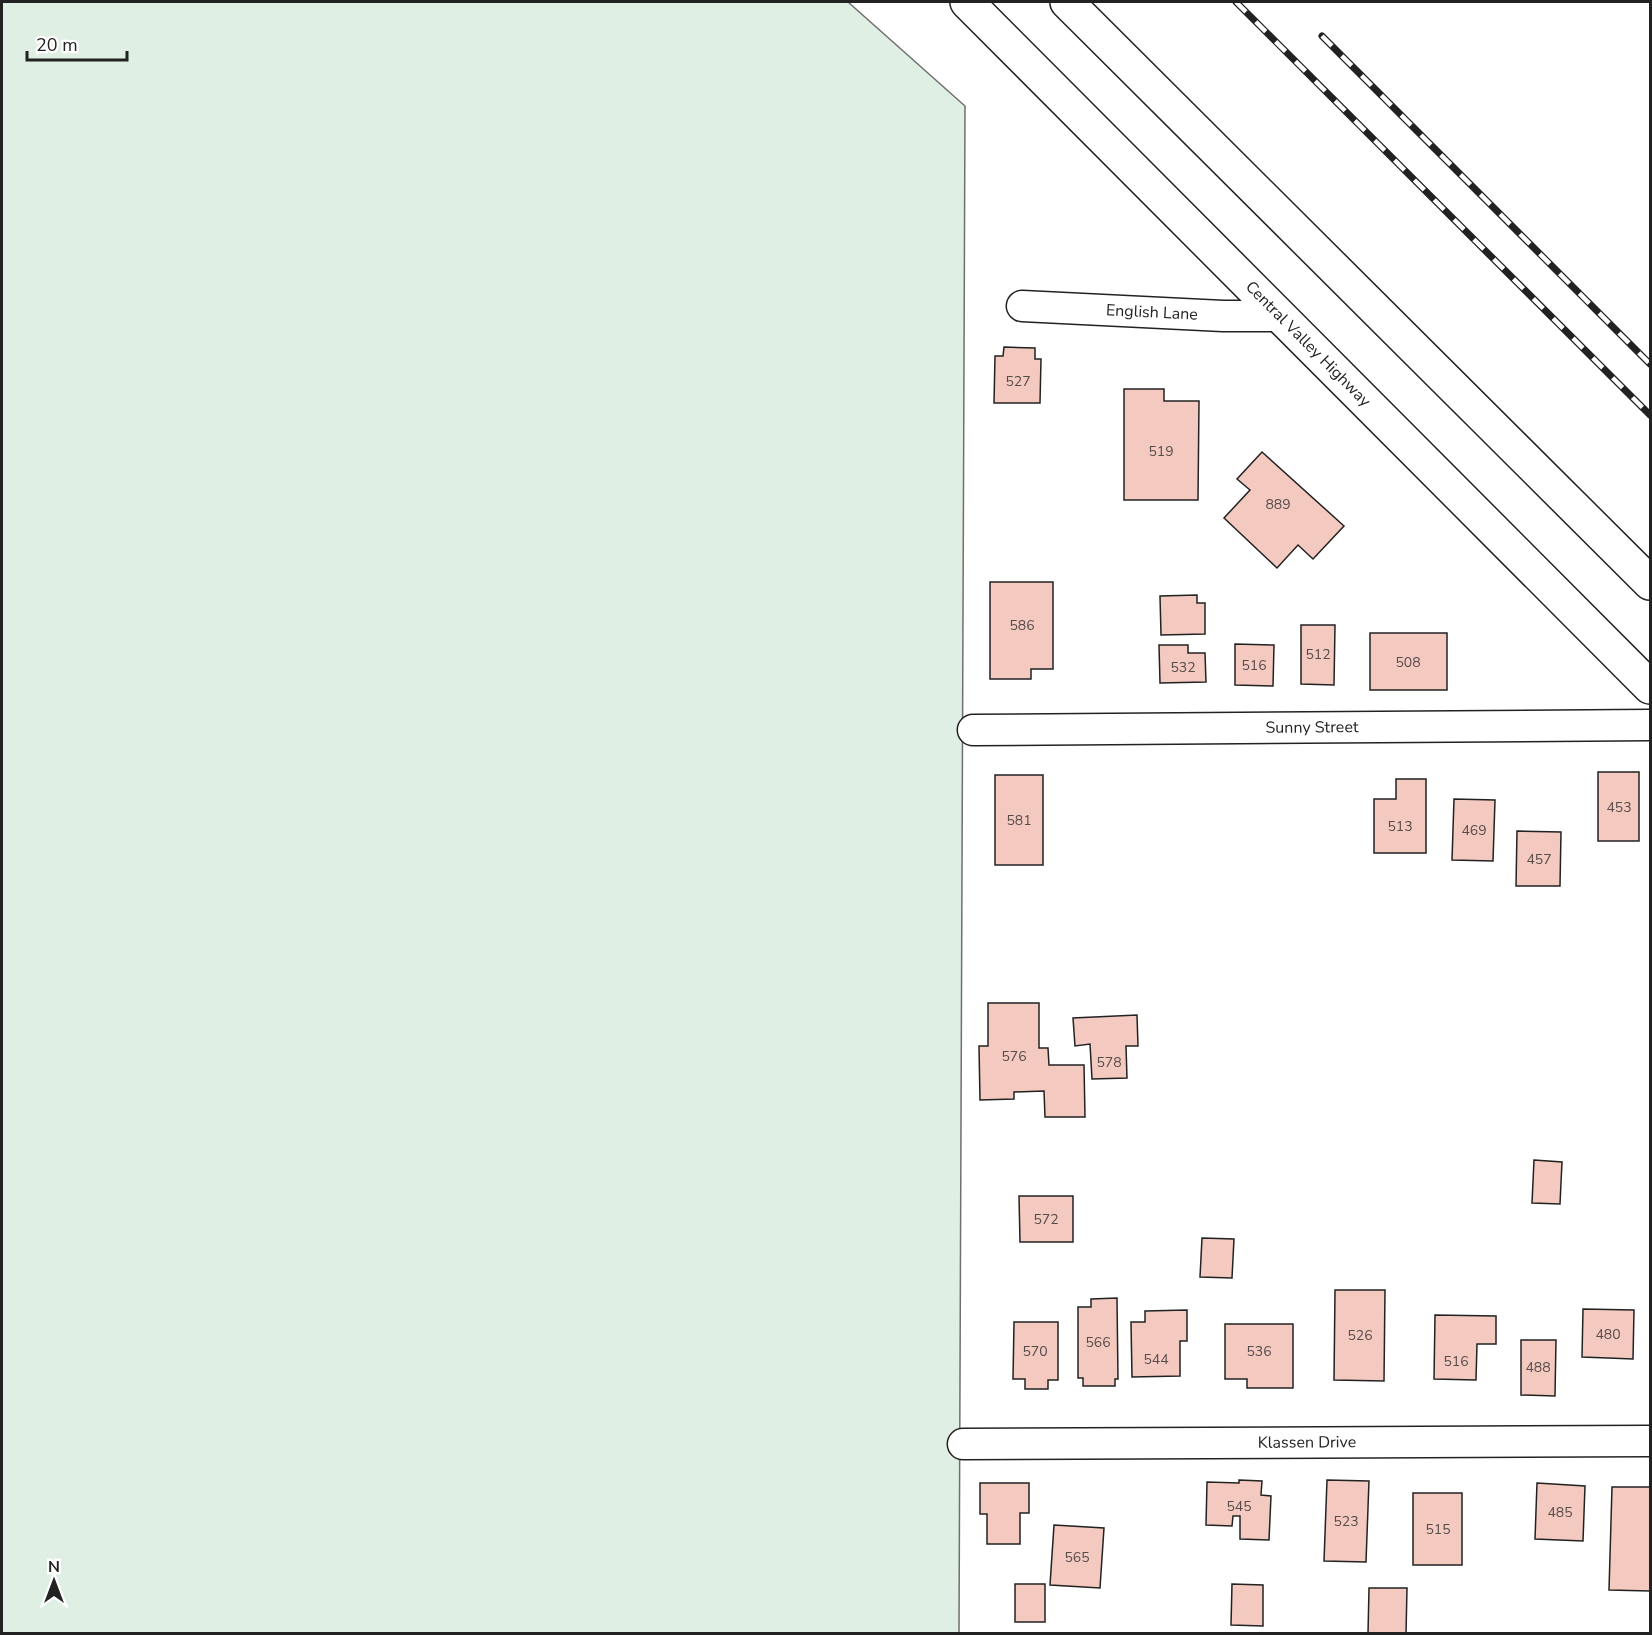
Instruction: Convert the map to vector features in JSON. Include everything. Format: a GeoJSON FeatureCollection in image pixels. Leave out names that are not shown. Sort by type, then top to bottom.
{"type":"FeatureCollection","features":[{"type":"Feature","properties":{"kind":"main road","name":"Central Valley Highway"},"geometry":{"type":"LineString","coordinates":[[967,2],[1650,687]]}},
{"type":"Feature","properties":{"kind":"main road"},"geometry":{"type":"LineString","coordinates":[[1067,2],[1650,583]]}},
{"type":"Feature","properties":{"kind":"street","name":"English Lane"},"geometry":{"type":"LineString","coordinates":[[1022,306],[1223,316],[1281,316]]}},
{"type":"Feature","properties":{"kind":"street","name":"Sunny Street"},"geometry":{"type":"LineString","coordinates":[[973,730],[1650,726]]}},
{"type":"Feature","properties":{"kind":"street","name":"Klassen Drive"},"geometry":{"type":"LineString","coordinates":[[963,1444],[1650,1441]]}},
{"type":"Feature","properties":{"kind":"green space"},"geometry":{"type":"Polygon","coordinates":[[[2,2],[848,2],[965,106],[959,1633],[2,1634],[2,2]]]}},
{"type":"Feature","properties":{"kind":"building"},"geometry":{"type":"Polygon","coordinates":[[[1004,347],[1035,348],[1035,359],[1041,359],[1040,403],[994,403],[995,356],[1003,356],[1004,347]]]}},
{"type":"Feature","properties":{"kind":"building"},"geometry":{"type":"Polygon","coordinates":[[[1124,389],[1164,389],[1164,401],[1199,401],[1198,500],[1124,500],[1124,389]]]}},
{"type":"Feature","properties":{"kind":"building"},"geometry":{"type":"Polygon","coordinates":[[[1262,452],[1344,526],[1313,559],[1298,545],[1277,568],[1224,518],[1250,490],[1237,479],[1262,452]]]}},
{"type":"Feature","properties":{"kind":"building"},"geometry":{"type":"Polygon","coordinates":[[[990,582],[1053,582],[1053,669],[1031,669],[1031,679],[990,679],[990,582]]]}},
{"type":"Feature","properties":{"kind":"building"},"geometry":{"type":"Polygon","coordinates":[[[1197,595],[1197,603],[1205,603],[1205,634],[1161,635],[1160,596],[1197,595]]]}},
{"type":"Feature","properties":{"kind":"building"},"geometry":{"type":"Polygon","coordinates":[[[1301,625],[1335,625],[1334,685],[1301,684],[1301,625]]]}},
{"type":"Feature","properties":{"kind":"building"},"geometry":{"type":"Polygon","coordinates":[[[1370,633],[1447,633],[1447,690],[1370,690],[1370,633]]]}},
{"type":"Feature","properties":{"kind":"building"},"geometry":{"type":"Polygon","coordinates":[[[1235,644],[1274,645],[1273,686],[1235,685],[1235,644]]]}},
{"type":"Feature","properties":{"kind":"building"},"geometry":{"type":"Polygon","coordinates":[[[1159,645],[1188,645],[1188,653],[1205,653],[1206,682],[1160,683],[1159,645]]]}},
{"type":"Feature","properties":{"kind":"building"},"geometry":{"type":"Polygon","coordinates":[[[1598,772],[1639,772],[1639,841],[1598,841],[1598,772]]]}},
{"type":"Feature","properties":{"kind":"building"},"geometry":{"type":"Polygon","coordinates":[[[995,775],[1043,775],[1043,865],[995,865],[995,775]]]}},
{"type":"Feature","properties":{"kind":"building"},"geometry":{"type":"Polygon","coordinates":[[[1396,779],[1426,779],[1426,853],[1374,853],[1374,799],[1396,799],[1396,779]]]}},
{"type":"Feature","properties":{"kind":"building"},"geometry":{"type":"Polygon","coordinates":[[[1454,799],[1495,800],[1493,861],[1452,860],[1454,799]]]}},
{"type":"Feature","properties":{"kind":"building"},"geometry":{"type":"Polygon","coordinates":[[[1517,831],[1561,832],[1560,886],[1516,886],[1517,831]]]}},
{"type":"Feature","properties":{"kind":"building"},"geometry":{"type":"Polygon","coordinates":[[[988,1003],[1039,1003],[1039,1048],[1048,1048],[1049,1065],[1084,1065],[1085,1117],[1045,1117],[1044,1091],[1014,1092],[1014,1099],[980,1100],[979,1046],[988,1046],[988,1003]]]}},
{"type":"Feature","properties":{"kind":"building"},"geometry":{"type":"Polygon","coordinates":[[[1137,1015],[1138,1046],[1126,1046],[1127,1078],[1092,1079],[1090,1044],[1075,1046],[1073,1018],[1137,1015]]]}},
{"type":"Feature","properties":{"kind":"building"},"geometry":{"type":"Polygon","coordinates":[[[1534,1160],[1562,1162],[1560,1204],[1532,1203],[1534,1160]]]}},
{"type":"Feature","properties":{"kind":"building"},"geometry":{"type":"Polygon","coordinates":[[[1019,1196],[1073,1196],[1073,1242],[1020,1242],[1019,1196]]]}},
{"type":"Feature","properties":{"kind":"building"},"geometry":{"type":"Polygon","coordinates":[[[1202,1238],[1234,1239],[1232,1278],[1200,1277],[1202,1238]]]}},
{"type":"Feature","properties":{"kind":"building"},"geometry":{"type":"Polygon","coordinates":[[[1335,1290],[1385,1290],[1384,1381],[1334,1380],[1335,1290]]]}},
{"type":"Feature","properties":{"kind":"building"},"geometry":{"type":"Polygon","coordinates":[[[1117,1298],[1118,1379],[1115,1379],[1115,1386],[1083,1386],[1083,1378],[1078,1378],[1078,1307],[1091,1307],[1091,1299],[1117,1298]]]}},
{"type":"Feature","properties":{"kind":"building"},"geometry":{"type":"Polygon","coordinates":[[[1583,1309],[1634,1310],[1633,1359],[1582,1357],[1583,1309]]]}},
{"type":"Feature","properties":{"kind":"building"},"geometry":{"type":"Polygon","coordinates":[[[1187,1310],[1187,1341],[1180,1341],[1180,1376],[1132,1377],[1131,1322],[1145,1322],[1145,1311],[1187,1310]]]}},
{"type":"Feature","properties":{"kind":"building"},"geometry":{"type":"Polygon","coordinates":[[[1435,1315],[1496,1316],[1496,1344],[1477,1344],[1476,1380],[1434,1379],[1435,1315]]]}},
{"type":"Feature","properties":{"kind":"building"},"geometry":{"type":"Polygon","coordinates":[[[1014,1322],[1058,1322],[1058,1380],[1048,1380],[1048,1389],[1025,1389],[1025,1379],[1013,1379],[1014,1322]]]}},
{"type":"Feature","properties":{"kind":"building"},"geometry":{"type":"Polygon","coordinates":[[[1225,1324],[1293,1324],[1293,1388],[1247,1388],[1247,1379],[1225,1379],[1225,1324]]]}},
{"type":"Feature","properties":{"kind":"building"},"geometry":{"type":"Polygon","coordinates":[[[1521,1340],[1556,1340],[1555,1396],[1521,1395],[1521,1340]]]}},
{"type":"Feature","properties":{"kind":"building"},"geometry":{"type":"Polygon","coordinates":[[[1239,1480],[1262,1481],[1261,1495],[1271,1496],[1269,1540],[1240,1539],[1240,1516],[1233,1516],[1232,1526],[1206,1525],[1207,1482],[1239,1483],[1239,1480]]]}},
{"type":"Feature","properties":{"kind":"building"},"geometry":{"type":"Polygon","coordinates":[[[1327,1480],[1369,1481],[1366,1562],[1324,1561],[1327,1480]]]}},
{"type":"Feature","properties":{"kind":"building"},"geometry":{"type":"Polygon","coordinates":[[[980,1483],[1029,1483],[1029,1513],[1020,1513],[1020,1544],[987,1544],[987,1514],[980,1514],[980,1483]]]}},
{"type":"Feature","properties":{"kind":"building"},"geometry":{"type":"Polygon","coordinates":[[[1537,1483],[1585,1486],[1583,1541],[1535,1539],[1537,1483]]]}},
{"type":"Feature","properties":{"kind":"building"},"geometry":{"type":"Polygon","coordinates":[[[1612,1487],[1650,1487],[1650,1591],[1609,1590],[1612,1487]]]}},
{"type":"Feature","properties":{"kind":"building"},"geometry":{"type":"Polygon","coordinates":[[[1413,1493],[1462,1493],[1462,1565],[1413,1565],[1413,1493]]]}},
{"type":"Feature","properties":{"kind":"building"},"geometry":{"type":"Polygon","coordinates":[[[1054,1525],[1104,1528],[1100,1588],[1050,1585],[1054,1525]]]}},
{"type":"Feature","properties":{"kind":"building"},"geometry":{"type":"Polygon","coordinates":[[[1015,1584],[1045,1584],[1045,1622],[1015,1622],[1015,1584]]]}},
{"type":"Feature","properties":{"kind":"building"},"geometry":{"type":"Polygon","coordinates":[[[1232,1584],[1263,1585],[1263,1626],[1231,1625],[1232,1584]]]}},
{"type":"Feature","properties":{"kind":"building"},"geometry":{"type":"Polygon","coordinates":[[[1369,1588],[1407,1588],[1406,1634],[1368,1634],[1369,1588]]]}},
{"type":"Feature","properties":{"kind":"railway"},"geometry":{"type":"LineString","coordinates":[[1236,2],[1650,415]]}},
{"type":"Feature","properties":{"kind":"railway"},"geometry":{"type":"LineString","coordinates":[[1322,36],[1650,364]]}}]}
